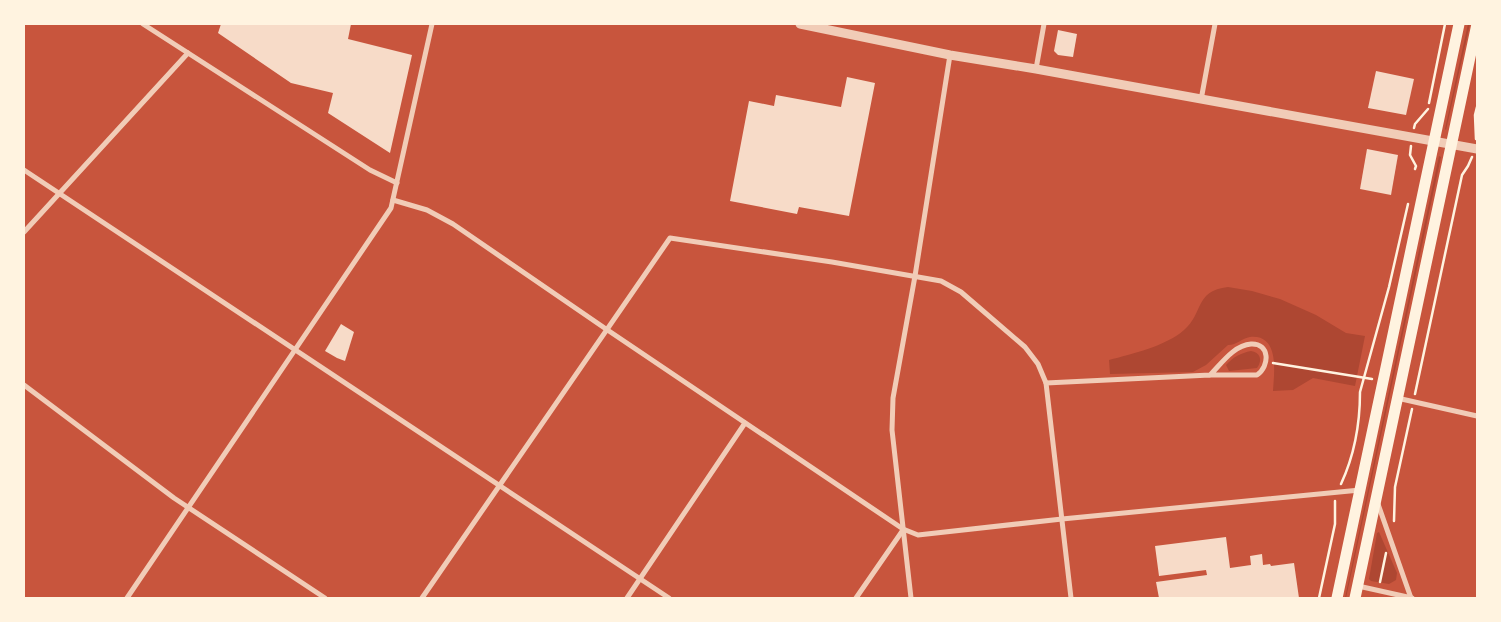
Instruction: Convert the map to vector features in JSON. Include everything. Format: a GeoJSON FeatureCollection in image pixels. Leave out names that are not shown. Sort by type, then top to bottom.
{"type":"FeatureCollection","features":[{"type":"Feature","properties":{"kind":"main road"},"geometry":{"type":"LineString","coordinates":[[1337,598],[1459,24]]}},
{"type":"Feature","properties":{"kind":"main road"},"geometry":{"type":"LineString","coordinates":[[1355,598],[1477,24]]}},
{"type":"Feature","properties":{"kind":"street"},"geometry":{"type":"LineString","coordinates":[[143,24],[370,170],[396,183]]}},
{"type":"Feature","properties":{"kind":"street"},"geometry":{"type":"LineString","coordinates":[[127,598],[387,215],[393,200],[432,24]]}},
{"type":"Feature","properties":{"kind":"street"},"geometry":{"type":"LineString","coordinates":[[800,24],[950,55],[1476,149]]}},
{"type":"Feature","properties":{"kind":"street"},"geometry":{"type":"LineString","coordinates":[[1036,69],[1044,24]]}},
{"type":"Feature","properties":{"kind":"street"},"geometry":{"type":"LineString","coordinates":[[1201,100],[1215,24]]}},
{"type":"Feature","properties":{"kind":"street"},"geometry":{"type":"LineString","coordinates":[[24,232],[188,53]]}},
{"type":"Feature","properties":{"kind":"street"},"geometry":{"type":"LineString","coordinates":[[911,598],[892,430],[893,398],[915,276],[950,55]]}},
{"type":"Feature","properties":{"kind":"street"},"geometry":{"type":"LineString","coordinates":[[24,170],[669,598]]}},
{"type":"Feature","properties":{"kind":"street"},"geometry":{"type":"LineString","coordinates":[[393,200],[427,210],[453,224],[606,330],[903,529],[918,535],[1360,490]]}},
{"type":"Feature","properties":{"kind":"street"},"geometry":{"type":"LineString","coordinates":[[422,598],[670,238],[832,262],[941,282],[962,292],[1025,347],[1038,364],[1046,384],[1071,598]]}},
{"type":"Feature","properties":{"kind":"street"},"geometry":{"type":"LineString","coordinates":[[1046,384],[1210,375],[1257,375],[1262,372],[1267,362],[1265,352],[1261,347],[1251,344],[1239,348],[1210,375]]}},
{"type":"Feature","properties":{"kind":"street"},"geometry":{"type":"LineString","coordinates":[[24,385],[189,508],[325,598]]}},
{"type":"Feature","properties":{"kind":"street"},"geometry":{"type":"LineString","coordinates":[[1396,398],[1477,416]]}},
{"type":"Feature","properties":{"kind":"street"},"geometry":{"type":"LineString","coordinates":[[627,598],[745,422]]}},
{"type":"Feature","properties":{"kind":"street"},"geometry":{"type":"LineString","coordinates":[[1376,498],[1411,598]]}},
{"type":"Feature","properties":{"kind":"street"},"geometry":{"type":"LineString","coordinates":[[856,598],[903,529]]}},
{"type":"Feature","properties":{"kind":"street"},"geometry":{"type":"LineString","coordinates":[[1358,585],[1411,598]]}},
{"type":"Feature","properties":{"kind":"path"},"geometry":{"type":"LineString","coordinates":[[1415,172],[1416,166],[1410,155],[1412,137],[1415,124],[1427,111],[1444,24]]}},
{"type":"Feature","properties":{"kind":"path"},"geometry":{"type":"LineString","coordinates":[[1378,590],[1394,519],[1395,486],[1462,175],[1476,149],[1477,107]]}},
{"type":"Feature","properties":{"kind":"path"},"geometry":{"type":"LineString","coordinates":[[1319,598],[1335,524],[1337,492],[1349,466],[1355,444],[1360,409],[1360,392],[1389,287],[1409,197]]}},
{"type":"Feature","properties":{"kind":"path"},"geometry":{"type":"LineString","coordinates":[[1267,362],[1383,382]]}},
{"type":"Feature","properties":{"kind":"shaded area"},"geometry":{"type":"Polygon","coordinates":[[[1468,24],[1470,24],[1446,130],[1445,129],[1468,24]]]}},
{"type":"Feature","properties":{"kind":"shaded area"},"geometry":{"type":"Polygon","coordinates":[[[1439,156],[1441,157],[1345,598],[1439,156]]]}},
{"type":"Feature","properties":{"kind":"shaded area"},"geometry":{"type":"Polygon","coordinates":[[[1228,287],[1280,299],[1316,315],[1346,333],[1365,336],[1355,386],[1313,378],[1293,390],[1273,391],[1274,365],[1271,348],[1260,338],[1250,337],[1228,345],[1206,365],[1193,372],[1110,374],[1109,360],[1148,349],[1177,336],[1195,317],[1204,298],[1217,289],[1228,287]]]}},
{"type":"Feature","properties":{"kind":"shaded area"},"geometry":{"type":"Polygon","coordinates":[[[1251,351],[1257,353],[1260,357],[1257,368],[1229,371],[1226,365],[1229,362],[1237,356],[1251,351]]]}},
{"type":"Feature","properties":{"kind":"shaded area"},"geometry":{"type":"Polygon","coordinates":[[[1379,532],[1397,573],[1396,580],[1389,584],[1369,579],[1377,533],[1379,532]]]}},
{"type":"Feature","properties":{"kind":"building"},"geometry":{"type":"Polygon","coordinates":[[[221,24],[351,24],[348,39],[412,55],[390,153],[328,113],[333,93],[291,83],[218,33],[221,24]]]}},
{"type":"Feature","properties":{"kind":"building"},"geometry":{"type":"Polygon","coordinates":[[[1058,30],[1077,34],[1073,57],[1058,55],[1054,51],[1058,30]]]}},
{"type":"Feature","properties":{"kind":"building"},"geometry":{"type":"Polygon","coordinates":[[[1376,71],[1414,79],[1406,115],[1368,108],[1376,71]]]}},
{"type":"Feature","properties":{"kind":"building"},"geometry":{"type":"Polygon","coordinates":[[[847,77],[875,83],[849,216],[799,207],[797,214],[730,201],[749,101],[774,106],[776,95],[841,107],[847,77]]]}},
{"type":"Feature","properties":{"kind":"building"},"geometry":{"type":"Polygon","coordinates":[[[1367,149],[1398,155],[1391,195],[1360,189],[1367,149]]]}},
{"type":"Feature","properties":{"kind":"building"},"geometry":{"type":"Polygon","coordinates":[[[341,324],[354,332],[345,361],[325,351],[341,324]]]}},
{"type":"Feature","properties":{"kind":"building"},"geometry":{"type":"Polygon","coordinates":[[[1226,537],[1230,568],[1251,565],[1250,556],[1262,554],[1263,565],[1270,564],[1271,566],[1294,563],[1299,598],[1159,598],[1156,582],[1207,575],[1206,570],[1159,576],[1155,546],[1226,537]]]}}]}
